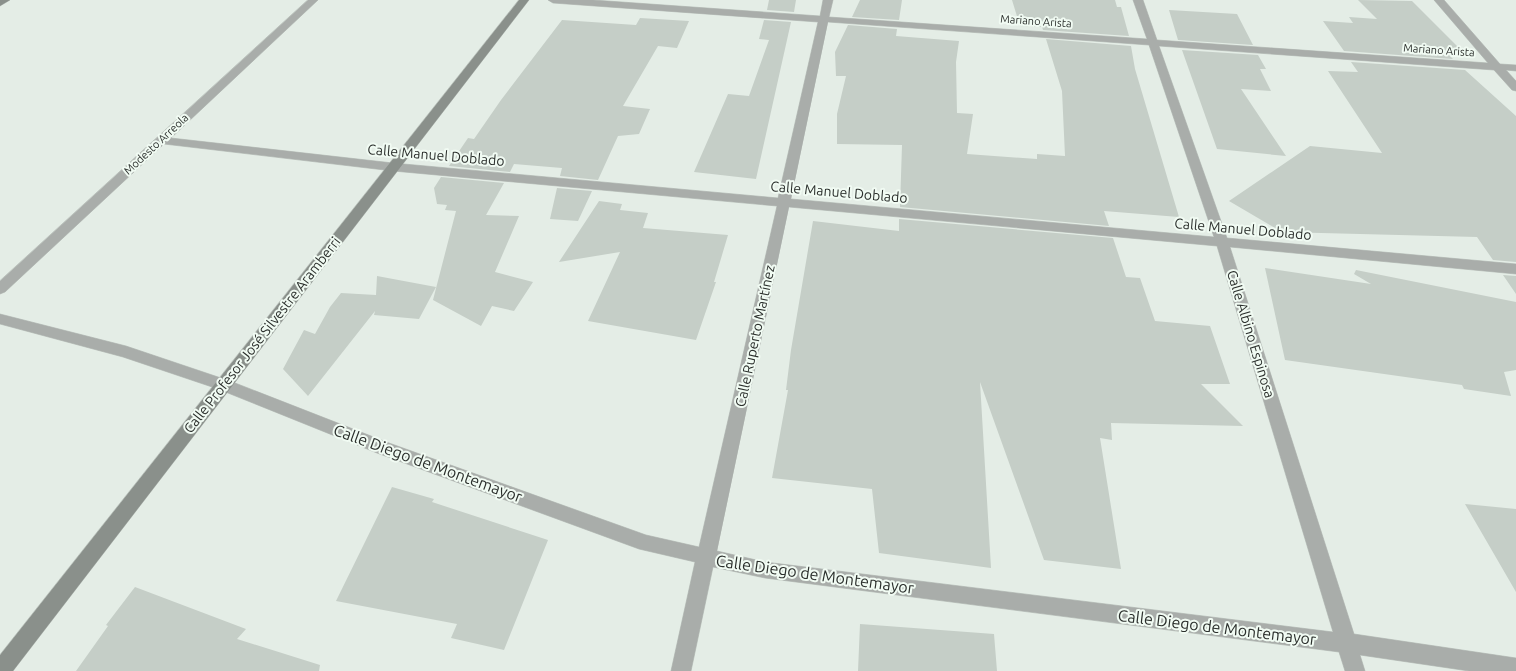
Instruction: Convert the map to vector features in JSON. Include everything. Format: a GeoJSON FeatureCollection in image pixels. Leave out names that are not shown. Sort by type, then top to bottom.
{"type":"FeatureCollection","features":[{"type":"Feature","properties":{"kind":"main road"},"geometry":{"type":"LineString","coordinates":[[0,3],[5,0]]}},
{"type":"Feature","properties":{"kind":"main road","name":"Calle Profesor José Silvestre Aramberri"},"geometry":{"type":"LineString","coordinates":[[0,671],[524,0]]}},
{"type":"Feature","properties":{"kind":"street","name":"Modesto Arreola"},"geometry":{"type":"LineString","coordinates":[[0,289],[313,0]]}},
{"type":"Feature","properties":{"kind":"street","name":"Mariano Arista"},"geometry":{"type":"LineString","coordinates":[[553,0],[1516,68]]}},
{"type":"Feature","properties":{"kind":"street","name":"Calle Ruperto Martínez"},"geometry":{"type":"LineString","coordinates":[[682,671],[828,0]]}},
{"type":"Feature","properties":{"kind":"street","name":"Calle Albino Espinosa"},"geometry":{"type":"LineString","coordinates":[[1138,0],[1222,242],[1355,671]]}},
{"type":"Feature","properties":{"kind":"street"},"geometry":{"type":"LineString","coordinates":[[1439,0],[1516,88]]}},
{"type":"Feature","properties":{"kind":"street","name":"Calle Manuel Doblado"},"geometry":{"type":"LineString","coordinates":[[161,140],[393,167],[1516,269]]}},
{"type":"Feature","properties":{"kind":"street","name":"Calle Diego de Montemayor"},"geometry":{"type":"LineString","coordinates":[[0,319],[126,352],[224,385],[383,448],[558,512],[646,543],[707,558],[765,570],[1346,643],[1516,668]]}},
{"type":"Feature","properties":{"kind":"building"},"geometry":{"type":"Polygon","coordinates":[[[769,0],[796,0],[794,12],[767,10],[769,0]]]}},
{"type":"Feature","properties":{"kind":"building"},"geometry":{"type":"Polygon","coordinates":[[[860,0],[902,0],[899,20],[852,17],[860,0]]]}},
{"type":"Feature","properties":{"kind":"building"},"geometry":{"type":"Polygon","coordinates":[[[1012,0],[1115,0],[1117,7],[1121,7],[1129,36],[1043,30],[1042,27],[1020,26],[1012,0]]]}},
{"type":"Feature","properties":{"kind":"building"},"geometry":{"type":"Polygon","coordinates":[[[1358,0],[1412,1],[1464,53],[1446,52],[1453,59],[1344,51],[1323,21],[1353,23],[1349,17],[1377,19],[1358,0]]]}},
{"type":"Feature","properties":{"kind":"building"},"geometry":{"type":"Polygon","coordinates":[[[1169,10],[1237,14],[1253,45],[1178,40],[1169,10]]]}},
{"type":"Feature","properties":{"kind":"building"},"geometry":{"type":"Polygon","coordinates":[[[640,18],[689,21],[677,48],[658,46],[623,106],[650,109],[639,134],[618,136],[598,180],[560,176],[562,168],[514,164],[510,172],[449,166],[468,138],[474,139],[562,20],[636,25],[640,18]]]}},
{"type":"Feature","properties":{"kind":"building"},"geometry":{"type":"Polygon","coordinates":[[[764,20],[791,22],[756,179],[694,172],[728,94],[749,96],[769,40],[759,39],[764,20]]]}},
{"type":"Feature","properties":{"kind":"building"},"geometry":{"type":"Polygon","coordinates":[[[848,25],[897,29],[896,36],[959,41],[956,62],[957,113],[973,114],[967,154],[1037,159],[1037,154],[1065,156],[1062,91],[1046,39],[1131,46],[1135,69],[1179,217],[1104,211],[1109,226],[900,207],[902,145],[837,144],[837,114],[846,76],[836,76],[835,52],[848,25]]]}},
{"type":"Feature","properties":{"kind":"building"},"geometry":{"type":"Polygon","coordinates":[[[1182,50],[1258,55],[1266,69],[1260,69],[1271,91],[1241,89],[1286,156],[1217,149],[1182,50]]]}},
{"type":"Feature","properties":{"kind":"building"},"geometry":{"type":"Polygon","coordinates":[[[1351,62],[1465,70],[1516,116],[1516,262],[1493,260],[1477,237],[1282,232],[1229,201],[1310,146],[1382,153],[1328,71],[1358,72],[1351,62]]]}},
{"type":"Feature","properties":{"kind":"building"},"geometry":{"type":"Polygon","coordinates":[[[441,177],[504,183],[486,215],[519,216],[495,272],[533,282],[514,311],[492,306],[481,326],[433,300],[456,211],[445,210],[447,205],[437,204],[434,188],[441,177]]]}},
{"type":"Feature","properties":{"kind":"building"},"geometry":{"type":"Polygon","coordinates":[[[557,188],[592,191],[578,221],[550,219],[557,188]]]}},
{"type":"Feature","properties":{"kind":"building"},"geometry":{"type":"Polygon","coordinates":[[[599,201],[622,204],[620,210],[648,213],[643,228],[728,235],[714,282],[716,282],[696,340],[588,321],[620,252],[559,262],[599,201]]]}},
{"type":"Feature","properties":{"kind":"building"},"geometry":{"type":"Polygon","coordinates":[[[899,219],[1113,238],[1126,277],[1140,278],[1155,321],[1210,326],[1230,384],[1201,384],[1243,426],[1111,423],[1112,440],[1100,438],[1121,569],[1044,560],[980,382],[991,568],[879,553],[872,489],[772,478],[788,390],[786,390],[791,350],[813,221],[899,231],[899,219]]]}},
{"type":"Feature","properties":{"kind":"building"},"geometry":{"type":"Polygon","coordinates":[[[1265,268],[1371,284],[1354,274],[1356,270],[1516,302],[1516,370],[1504,372],[1511,396],[1464,389],[1462,385],[1285,360],[1265,268]]]}},
{"type":"Feature","properties":{"kind":"building"},"geometry":{"type":"Polygon","coordinates":[[[1503,275],[1516,276],[1516,294],[1503,275]]]}},
{"type":"Feature","properties":{"kind":"building"},"geometry":{"type":"Polygon","coordinates":[[[377,276],[436,287],[419,319],[374,315],[375,311],[308,396],[283,369],[304,330],[315,334],[330,307],[341,293],[376,295],[377,276]]]}},
{"type":"Feature","properties":{"kind":"building"},"geometry":{"type":"Polygon","coordinates":[[[392,487],[434,499],[432,502],[548,540],[504,650],[451,638],[457,624],[336,601],[392,487]]]}},
{"type":"Feature","properties":{"kind":"building"},"geometry":{"type":"Polygon","coordinates":[[[1465,504],[1516,509],[1516,592],[1465,504]]]}},
{"type":"Feature","properties":{"kind":"building"},"geometry":{"type":"Polygon","coordinates":[[[135,587],[246,629],[237,639],[320,665],[319,671],[76,671],[108,626],[106,625],[135,587]]]}},
{"type":"Feature","properties":{"kind":"building"},"geometry":{"type":"Polygon","coordinates":[[[860,624],[994,634],[997,671],[858,671],[860,624]]]}}]}
